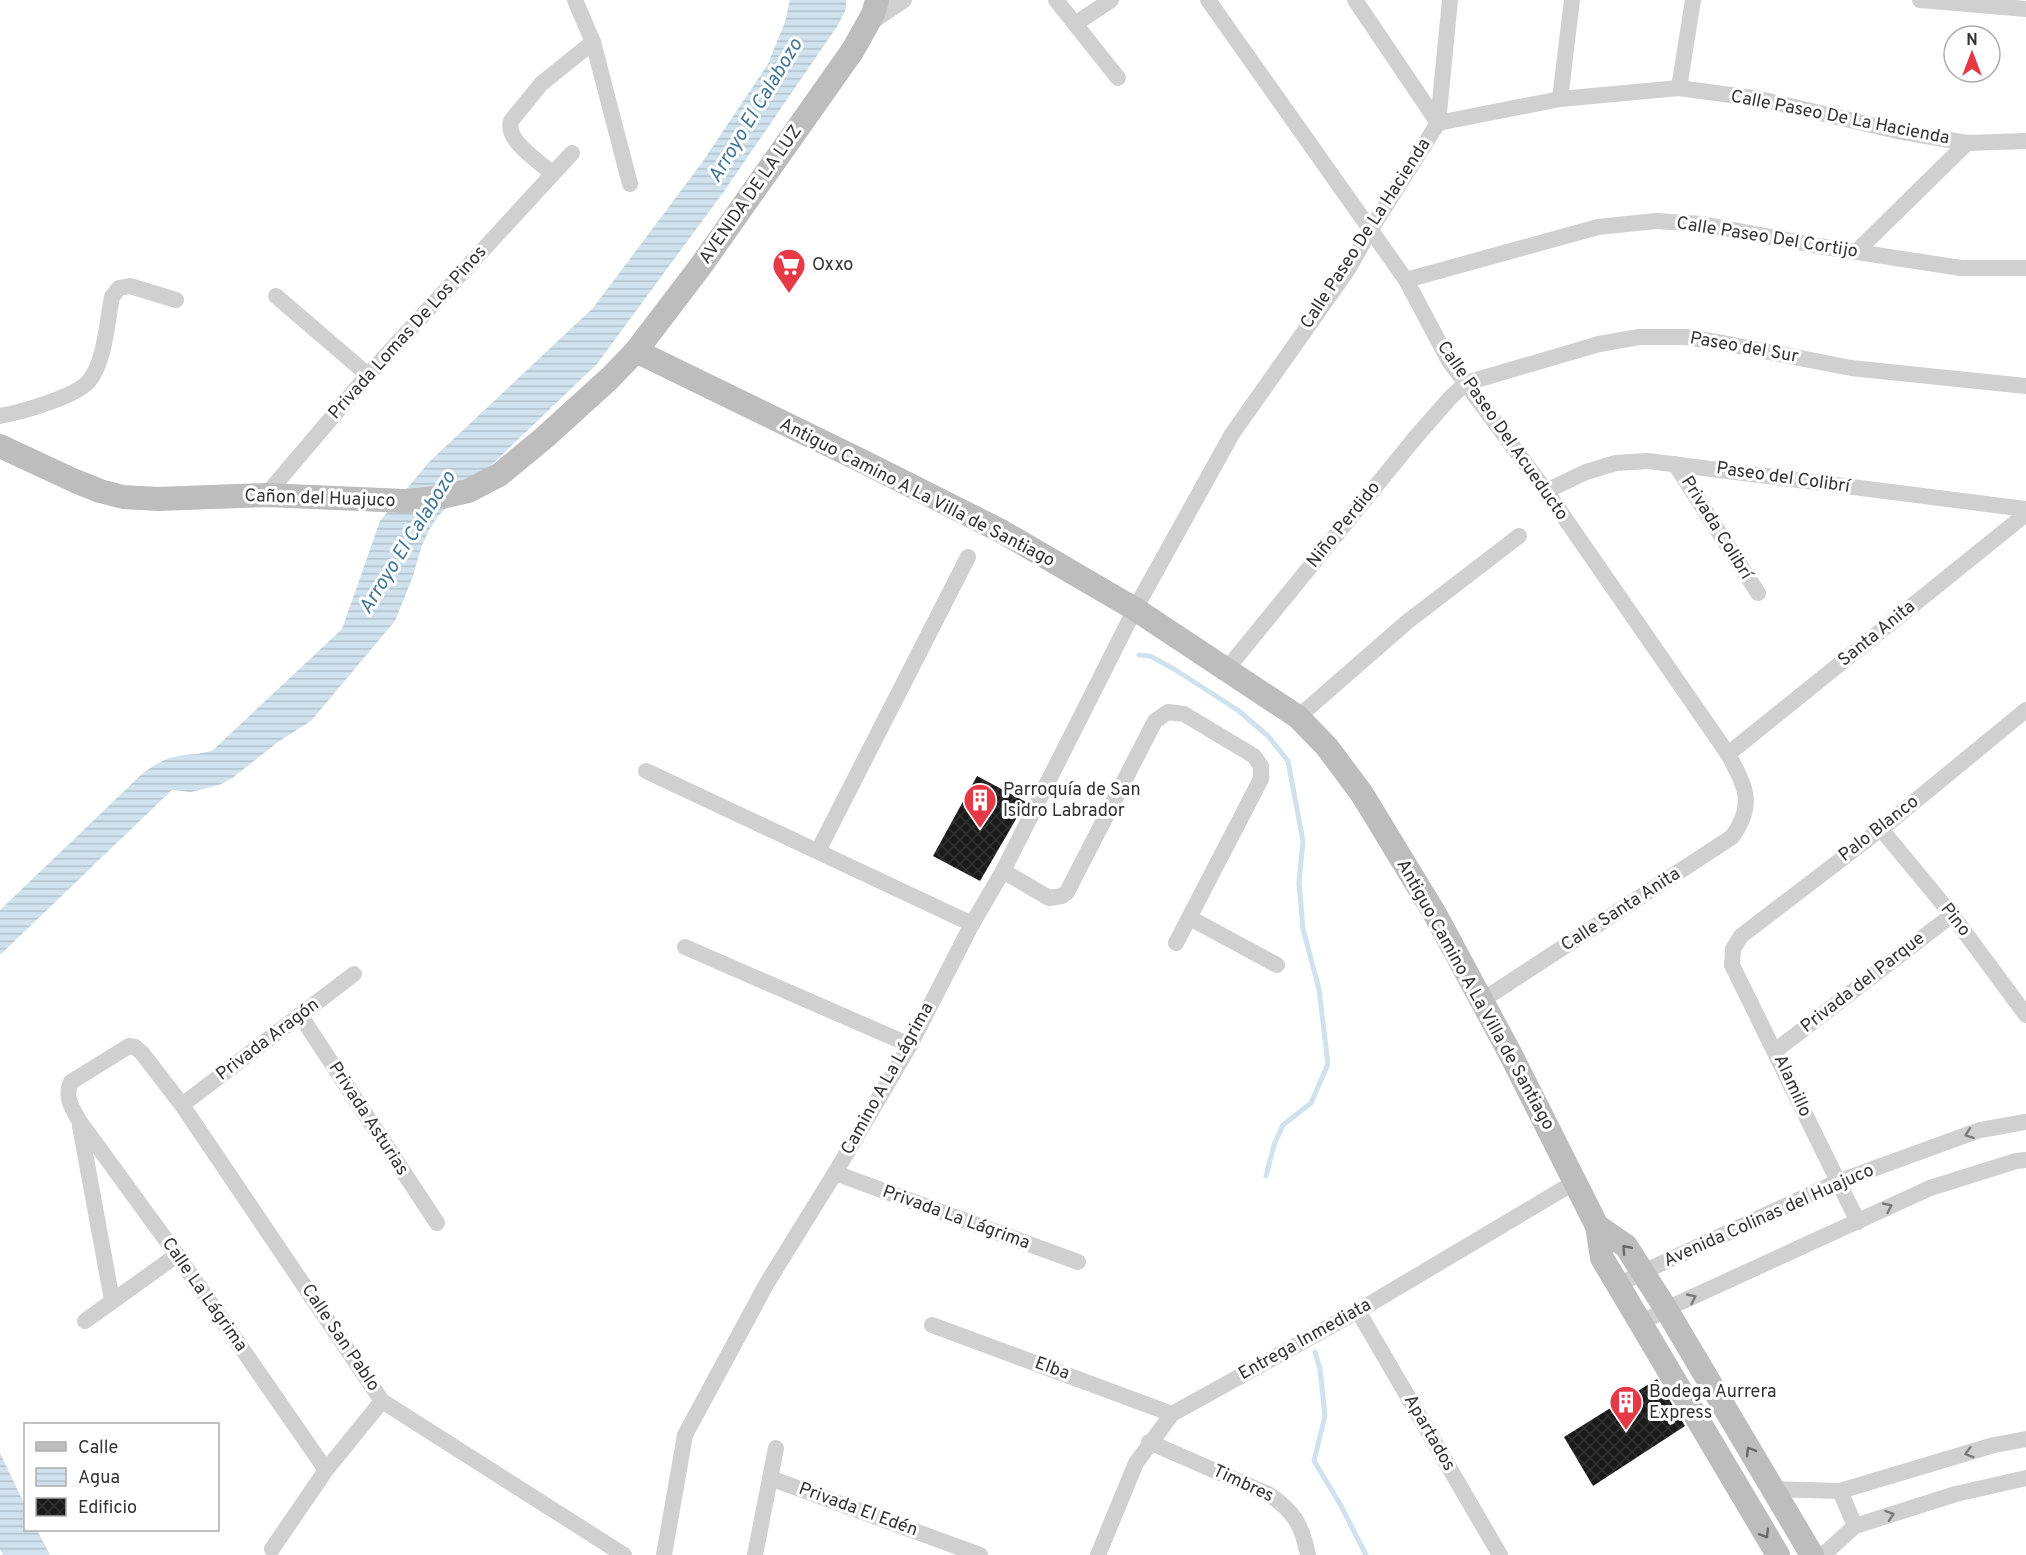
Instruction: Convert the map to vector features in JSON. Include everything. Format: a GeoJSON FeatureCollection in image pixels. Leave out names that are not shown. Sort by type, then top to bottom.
{"type":"FeatureCollection","features":[{"type":"Feature","properties":{"kind":"street"},"geometry":{"type":"LineString","coordinates":[[575,0],[593,42],[630,184]]}},
{"type":"Feature","properties":{"kind":"street","name":"AVENIDA DE LA LUZ"},"geometry":{"type":"LineString","coordinates":[[610,378],[636,351],[748,201],[853,50],[873,14],[877,0]]}},
{"type":"Feature","properties":{"kind":"street"},"geometry":{"type":"LineString","coordinates":[[866,26],[904,0]]}},
{"type":"Feature","properties":{"kind":"street"},"geometry":{"type":"LineString","coordinates":[[1056,0],[1118,78]]}},
{"type":"Feature","properties":{"kind":"street"},"geometry":{"type":"LineString","coordinates":[[1075,24],[1111,0]]}},
{"type":"Feature","properties":{"kind":"street","name":"Calle Paseo Del Acueducto"},"geometry":{"type":"LineString","coordinates":[[1208,0],[1406,280],[1449,361],[1546,491],[1728,754],[1743,782],[1746,806]]}},
{"type":"Feature","properties":{"kind":"street"},"geometry":{"type":"LineString","coordinates":[[1355,0],[1438,123]]}},
{"type":"Feature","properties":{"kind":"street"},"geometry":{"type":"LineString","coordinates":[[1438,123],[1450,0]]}},
{"type":"Feature","properties":{"kind":"street"},"geometry":{"type":"LineString","coordinates":[[1560,99],[1572,0]]}},
{"type":"Feature","properties":{"kind":"street"},"geometry":{"type":"LineString","coordinates":[[1679,88],[1693,0]]}},
{"type":"Feature","properties":{"kind":"street"},"geometry":{"type":"LineString","coordinates":[[1920,0],[2026,9]]}},
{"type":"Feature","properties":{"kind":"street"},"geometry":{"type":"LineString","coordinates":[[552,173],[514,139],[509,127],[511,121],[541,84],[593,42]]}},
{"type":"Feature","properties":{"kind":"street","name":"Calle Paseo De La Hacienda"},"geometry":{"type":"LineString","coordinates":[[1135,609],[1232,434],[1347,271],[1438,123],[1560,99],[1679,88],[1760,99],[1896,130],[1967,143],[2026,141]]}},
{"type":"Feature","properties":{"kind":"street"},"geometry":{"type":"LineString","coordinates":[[1856,252],[1967,143]]}},
{"type":"Feature","properties":{"kind":"street","name":"Privada Lomas De Los Pinos"},"geometry":{"type":"LineString","coordinates":[[266,495],[368,375],[572,153]]}},
{"type":"Feature","properties":{"kind":"street","name":"Calle Paseo Del Cortijo"},"geometry":{"type":"LineString","coordinates":[[1406,280],[1598,227],[1656,221],[1702,224],[1856,252],[1961,268],[2026,268]]}},
{"type":"Feature","properties":{"kind":"street"},"geometry":{"type":"LineString","coordinates":[[0,416],[17,413],[74,392],[89,381],[99,361],[112,297],[119,288],[130,286],[176,300]]}},
{"type":"Feature","properties":{"kind":"street"},"geometry":{"type":"LineString","coordinates":[[276,296],[368,375]]}},
{"type":"Feature","properties":{"kind":"street","name":"Paseo del Sur"},"geometry":{"type":"LineString","coordinates":[[1466,383],[1599,344],[1639,337],[1686,337],[1851,368],[2026,386]]}},
{"type":"Feature","properties":{"kind":"street","name":"Antiguo Camino A La Villa de Santiago"},"geometry":{"type":"LineString","coordinates":[[636,351],[1001,531],[1135,609],[1298,717],[1326,747],[1362,794],[1435,914],[1511,1054],[1597,1226],[1626,1246],[1643,1272],[1812,1555]]}},
{"type":"Feature","properties":{"kind":"street","name":"Cañon del Huajuco"},"geometry":{"type":"LineString","coordinates":[[0,446],[75,481],[123,497],[158,499],[266,495],[405,501],[437,498],[468,492],[499,475],[610,378]]}},
{"type":"Feature","properties":{"kind":"street","name":"Niño Perdido"},"geometry":{"type":"LineString","coordinates":[[1226,670],[1414,438],[1466,383]]}},
{"type":"Feature","properties":{"kind":"street","name":"Paseo del Colibrí"},"geometry":{"type":"LineString","coordinates":[[1546,491],[1586,472],[1616,463],[1648,461],[2026,509]]}},
{"type":"Feature","properties":{"kind":"street","name":"Privada Colibrí"},"geometry":{"type":"LineString","coordinates":[[1675,464],[1758,593]]}},
{"type":"Feature","properties":{"kind":"street","name":"Santa Anita"},"geometry":{"type":"LineString","coordinates":[[1728,754],[2026,514]]}},
{"type":"Feature","properties":{"kind":"street"},"geometry":{"type":"LineString","coordinates":[[1298,717],[1407,622],[1519,536]]}},
{"type":"Feature","properties":{"kind":"street"},"geometry":{"type":"LineString","coordinates":[[818,851],[968,557]]}},
{"type":"Feature","properties":{"kind":"street","name":"Camino A La Lágrima"},"geometry":{"type":"LineString","coordinates":[[664,1555],[685,1435],[767,1283],[835,1173],[909,1045],[972,924],[1003,871],[1135,609]]}},
{"type":"Feature","properties":{"kind":"street","name":"Palo Blanco"},"geometry":{"type":"LineString","coordinates":[[1733,949],[1741,936],[1881,829],[2026,710]]}},
{"type":"Feature","properties":{"kind":"street"},"geometry":{"type":"LineString","coordinates":[[1003,871],[1049,898],[1062,896],[1067,892],[1155,721],[1168,712],[1184,714],[1254,756],[1261,766],[1261,780],[1176,943]]}},
{"type":"Feature","properties":{"kind":"street"},"geometry":{"type":"LineString","coordinates":[[646,771],[972,924]]}},
{"type":"Feature","properties":{"kind":"street","name":"Calle Santa Anita"},"geometry":{"type":"LineString","coordinates":[[1481,1001],[1732,837],[1741,825],[1746,806]]}},
{"type":"Feature","properties":{"kind":"street","name":"Pino"},"geometry":{"type":"LineString","coordinates":[[1881,829],[1952,915],[2026,1015]]}},
{"type":"Feature","properties":{"kind":"street","name":"Privada del Parque"},"geometry":{"type":"LineString","coordinates":[[1775,1051],[1952,915]]}},
{"type":"Feature","properties":{"kind":"street"},"geometry":{"type":"LineString","coordinates":[[1190,918],[1277,965]]}},
{"type":"Feature","properties":{"kind":"street"},"geometry":{"type":"LineString","coordinates":[[685,947],[909,1045]]}},
{"type":"Feature","properties":{"kind":"street","name":"Alamillo"},"geometry":{"type":"LineString","coordinates":[[1733,949],[1732,965],[1858,1222]]}},
{"type":"Feature","properties":{"kind":"street","name":"Privada Aragón"},"geometry":{"type":"LineString","coordinates":[[182,1105],[354,974]]}},
{"type":"Feature","properties":{"kind":"street","name":"Privada Asturias"},"geometry":{"type":"LineString","coordinates":[[300,1015],[437,1223]]}},
{"type":"Feature","properties":{"kind":"street","name":"Calle San Pablo"},"geometry":{"type":"LineString","coordinates":[[129,1046],[135,1047],[142,1053],[182,1105],[382,1401],[624,1555]]}},
{"type":"Feature","properties":{"kind":"street","name":"Calle La Lágrima"},"geometry":{"type":"LineString","coordinates":[[129,1046],[71,1082],[67,1096],[70,1105],[326,1470]]}},
{"type":"Feature","properties":{"kind":"street","name":"Calle La Lágrima"},"geometry":{"type":"LineString","coordinates":[[80,1122],[112,1300]]}},
{"type":"Feature","properties":{"kind":"street","name":"Avenida Colinas del Huajuco"},"geometry":{"type":"LineString","coordinates":[[1617,1286],[1837,1182],[1980,1130],[2026,1122]]}},
{"type":"Feature","properties":{"kind":"street"},"geometry":{"type":"LineString","coordinates":[[1640,1324],[1930,1188],[2023,1164]]}},
{"type":"Feature","properties":{"kind":"street","name":"Privada La Lágrima"},"geometry":{"type":"LineString","coordinates":[[835,1173],[1078,1263]]}},
{"type":"Feature","properties":{"kind":"street","name":"Entrega Inmediata"},"geometry":{"type":"LineString","coordinates":[[1098,1555],[1136,1463],[1149,1442],[1172,1414],[1358,1311],[1575,1182]]}},
{"type":"Feature","properties":{"kind":"street"},"geometry":{"type":"LineString","coordinates":[[1597,1226],[1602,1258],[1617,1286],[1778,1555]]}},
{"type":"Feature","properties":{"kind":"street"},"geometry":{"type":"LineString","coordinates":[[85,1321],[177,1255]]}},
{"type":"Feature","properties":{"kind":"street","name":"Apartados"},"geometry":{"type":"LineString","coordinates":[[1358,1311],[1500,1555]]}},
{"type":"Feature","properties":{"kind":"street","name":"Elba"},"geometry":{"type":"LineString","coordinates":[[933,1325],[1172,1414]]}},
{"type":"Feature","properties":{"kind":"street"},"geometry":{"type":"LineString","coordinates":[[272,1549],[326,1470],[382,1401]]}},
{"type":"Feature","properties":{"kind":"street"},"geometry":{"type":"LineString","coordinates":[[1772,1489],[1840,1491],[1994,1445],[2026,1439]]}},
{"type":"Feature","properties":{"kind":"street","name":"Timbres"},"geometry":{"type":"LineString","coordinates":[[1149,1442],[1268,1494],[1286,1506],[1297,1520],[1305,1539],[1308,1555]]}},
{"type":"Feature","properties":{"kind":"street"},"geometry":{"type":"LineString","coordinates":[[755,1555],[776,1448]]}},
{"type":"Feature","properties":{"kind":"street","name":"Privada El Edén"},"geometry":{"type":"LineString","coordinates":[[770,1478],[980,1555]]}},
{"type":"Feature","properties":{"kind":"street"},"geometry":{"type":"LineString","coordinates":[[1823,1555],[1855,1526],[1956,1494],[2026,1478]]}},
{"type":"Feature","properties":{"kind":"street"},"geometry":{"type":"LineString","coordinates":[[1840,1491],[1855,1526]]}},
{"type":"Feature","properties":{"kind":"water","name":"Arroyo El Calabozo"},"geometry":{"type":"Polygon","coordinates":[[[790,0],[846,0],[846,9],[838,25],[725,190],[597,364],[438,516],[421,548],[413,576],[395,621],[311,721],[278,742],[231,779],[219,785],[191,792],[172,790],[0,955],[0,910],[143,773],[170,758],[213,750],[342,629],[380,521],[429,462],[593,308],[701,164],[768,64],[785,22],[790,0]]]}},
{"type":"Feature","properties":{"kind":"water"},"geometry":{"type":"Polygon","coordinates":[[[0,1453],[24,1503],[24,1531],[38,1531],[50,1555],[3,1555],[0,1549],[0,1453]]]}},
{"type":"Feature","properties":{"kind":"building","name":"Parroquía de San Isidro Labrador"},"geometry":{"type":"Polygon","coordinates":[[[977,776],[1026,802],[980,881],[933,856],[977,776]]]}},
{"type":"Feature","properties":{"kind":"building","name":"Bodega Aurrera Express"},"geometry":{"type":"Polygon","coordinates":[[[1657,1379],[1685,1426],[1593,1486],[1564,1437],[1657,1379]]]}},
{"type":"Feature","properties":{"kind":"waterway"},"geometry":{"type":"LineString","coordinates":[[1139,655],[1150,656],[1174,669],[1239,711],[1268,736],[1288,761],[1303,841],[1299,882],[1303,929],[1319,989],[1328,1064],[1311,1103],[1283,1125],[1274,1145],[1266,1176]]}},
{"type":"Feature","properties":{"kind":"waterway"},"geometry":{"type":"LineString","coordinates":[[1315,1352],[1320,1369],[1325,1416],[1314,1461],[1340,1504],[1366,1555]]}},
{"type":"Feature","properties":{"kind":"place","name":"Oxxo"},"geometry":{"type":"Point","coordinates":[789,294]}},
{"type":"Feature","properties":{"kind":"place","name":"Parroquía de San Isidro Labrador"},"geometry":{"type":"Point","coordinates":[980,829]}},
{"type":"Feature","properties":{"kind":"place","name":"Bodega Aurrera Express"},"geometry":{"type":"Point","coordinates":[1626,1431]}}]}
